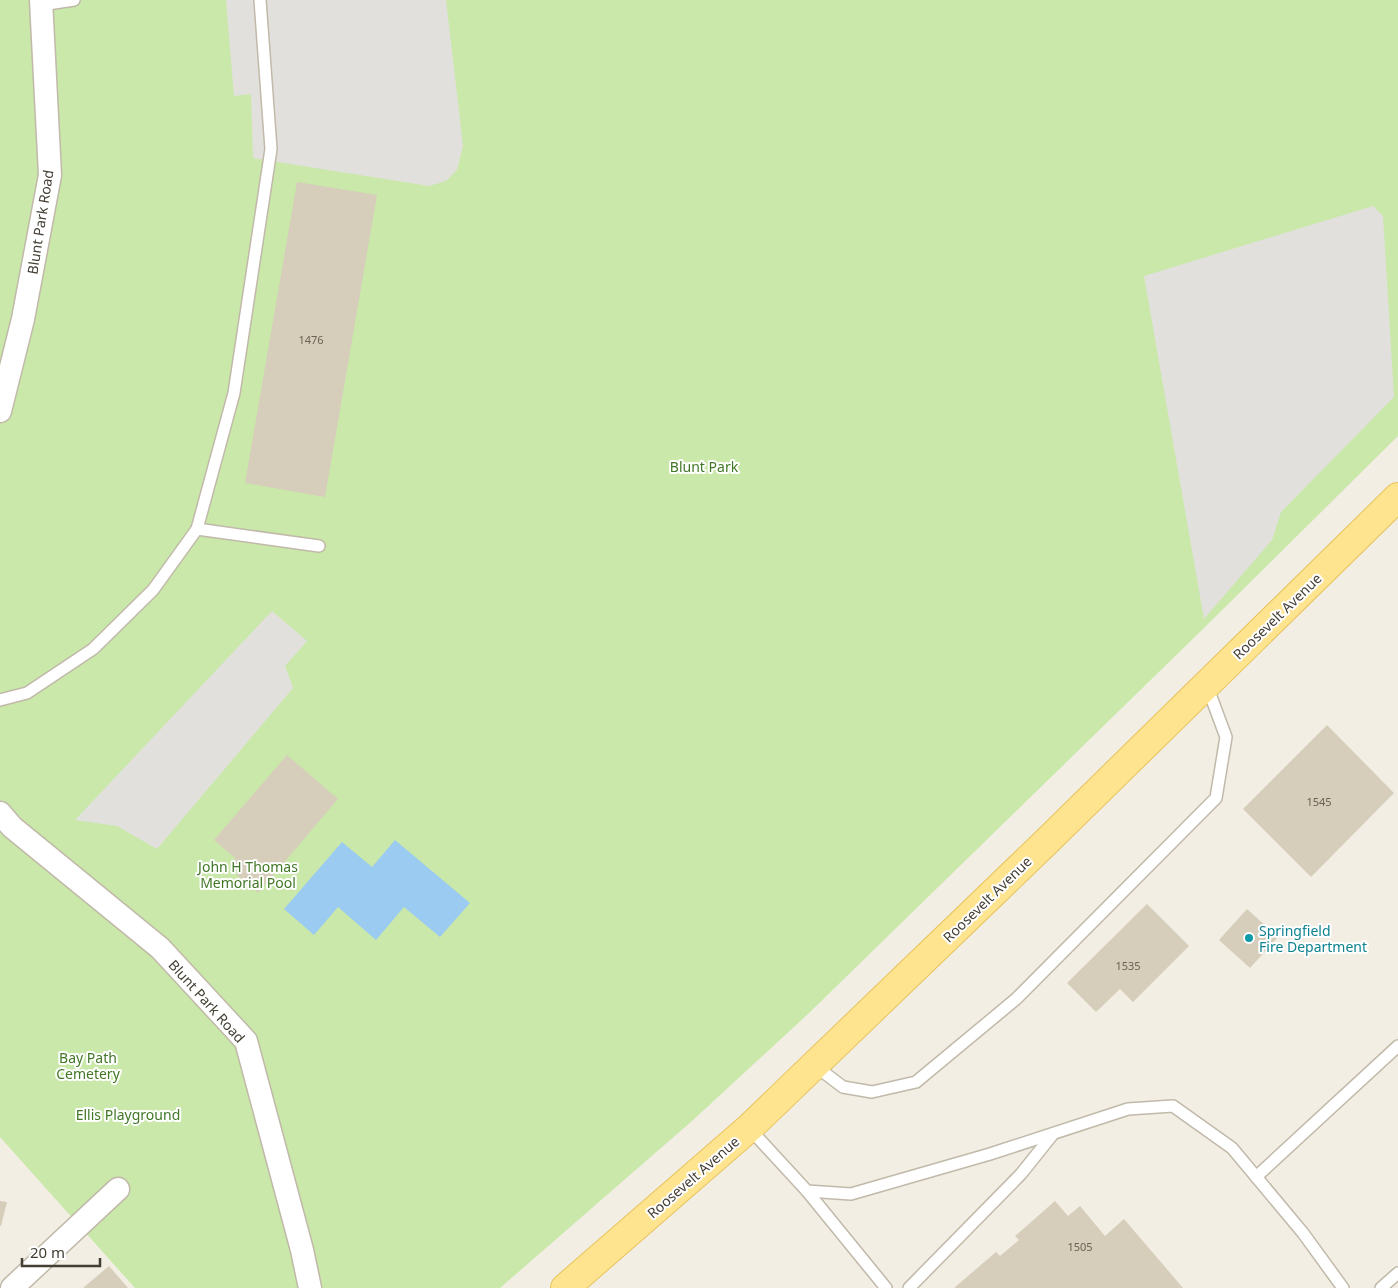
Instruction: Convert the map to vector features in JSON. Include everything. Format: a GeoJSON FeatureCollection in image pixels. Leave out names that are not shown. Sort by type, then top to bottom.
{"type":"FeatureCollection","features":[{"type":"Feature","properties":{"kind":"main road","name":"Roosevelt Avenue"},"geometry":{"type":"LineString","coordinates":[[565,1288],[749,1128],[1042,846],[1398,497]]}},
{"type":"Feature","properties":{"kind":"street","name":"Blunt Park Road"},"geometry":{"type":"LineString","coordinates":[[0,411],[22,319],[50,175],[41,2]]}},
{"type":"Feature","properties":{"kind":"street","name":"Blunt Park Road"},"geometry":{"type":"LineString","coordinates":[[0,813],[12,827],[160,948],[246,1041],[302,1250],[310,1288]]}},
{"type":"Feature","properties":{"kind":"street"},"geometry":{"type":"LineString","coordinates":[[12,1288],[118,1188]]}},
{"type":"Feature","properties":{"kind":"lane"},"geometry":{"type":"LineString","coordinates":[[41,2],[74,0]]}},
{"type":"Feature","properties":{"kind":"lane"},"geometry":{"type":"LineString","coordinates":[[0,700],[27,693],[93,649],[153,590],[197,529],[234,393],[272,149],[260,0]]}},
{"type":"Feature","properties":{"kind":"lane"},"geometry":{"type":"LineString","coordinates":[[197,529],[319,546]]}},
{"type":"Feature","properties":{"kind":"lane"},"geometry":{"type":"LineString","coordinates":[[814,1065],[843,1087],[872,1092],[916,1082],[1016,999],[1216,798],[1226,737],[1206,684]]}},
{"type":"Feature","properties":{"kind":"lane"},"geometry":{"type":"LineString","coordinates":[[1256,1177],[1398,1046]]}},
{"type":"Feature","properties":{"kind":"lane"},"geometry":{"type":"LineString","coordinates":[[808,1191],[851,1194],[990,1154],[1128,1109],[1173,1106],[1232,1148],[1303,1232],[1343,1288]]}},
{"type":"Feature","properties":{"kind":"lane"},"geometry":{"type":"LineString","coordinates":[[749,1128],[808,1191],[886,1288]]}},
{"type":"Feature","properties":{"kind":"lane"},"geometry":{"type":"LineString","coordinates":[[909,1288],[1021,1174],[1053,1133]]}},
{"type":"Feature","properties":{"kind":"lane"},"geometry":{"type":"LineString","coordinates":[[1381,1288],[1398,1273]]}},
{"type":"Feature","properties":{"kind":"green space","name":"Blunt Park"},"geometry":{"type":"Polygon","coordinates":[[[0,0],[1398,0],[1398,436],[808,1014],[692,1121],[500,1288],[135,1288],[0,1137],[0,0]]]}},
{"type":"Feature","properties":{"kind":"shaded area"},"geometry":{"type":"Polygon","coordinates":[[[226,0],[446,0],[463,146],[457,170],[446,181],[429,186],[253,158],[251,94],[234,96],[226,0]]]}},
{"type":"Feature","properties":{"kind":"shaded area"},"geometry":{"type":"Polygon","coordinates":[[[1373,206],[1383,216],[1394,397],[1281,512],[1272,540],[1204,619],[1144,276],[1373,206]]]}},
{"type":"Feature","properties":{"kind":"shaded area"},"geometry":{"type":"Polygon","coordinates":[[[272,611],[307,641],[285,666],[293,688],[157,849],[117,826],[75,820],[272,611]]]}},
{"type":"Feature","properties":{"kind":"water"},"geometry":{"type":"Polygon","coordinates":[[[395,840],[470,903],[440,937],[404,907],[376,940],[338,907],[314,935],[284,909],[342,842],[372,867],[395,840]]]}},
{"type":"Feature","properties":{"kind":"building"},"geometry":{"type":"Polygon","coordinates":[[[297,182],[377,195],[325,497],[245,483],[297,182]]]}},
{"type":"Feature","properties":{"kind":"building"},"geometry":{"type":"Polygon","coordinates":[[[1327,725],[1394,793],[1311,877],[1243,809],[1327,725]]]}},
{"type":"Feature","properties":{"kind":"building"},"geometry":{"type":"Polygon","coordinates":[[[287,755],[338,799],[258,893],[237,875],[235,858],[214,840],[287,755]]]}},
{"type":"Feature","properties":{"kind":"building"},"geometry":{"type":"Polygon","coordinates":[[[1147,904],[1189,946],[1133,1002],[1120,989],[1096,1012],[1067,983],[1147,904]]]}},
{"type":"Feature","properties":{"kind":"building","name":"Springfield Fire Department"},"geometry":{"type":"Polygon","coordinates":[[[1247,909],[1278,937],[1250,968],[1219,940],[1247,909]]]}},
{"type":"Feature","properties":{"kind":"building"},"geometry":{"type":"Polygon","coordinates":[[[0,1201],[7,1202],[1,1226],[0,1226],[0,1201]]]}},
{"type":"Feature","properties":{"kind":"building"},"geometry":{"type":"Polygon","coordinates":[[[1055,1201],[1068,1216],[1080,1206],[1105,1236],[1124,1219],[1183,1288],[954,1288],[996,1252],[1000,1256],[1019,1240],[1015,1236],[1055,1201]]]}},
{"type":"Feature","properties":{"kind":"building"},"geometry":{"type":"Polygon","coordinates":[[[109,1266],[128,1288],[83,1288],[109,1266]]]}},
{"type":"Feature","properties":{"kind":"place","name":"Springfield Fire Department"},"geometry":{"type":"Point","coordinates":[1249,938]}},
{"type":"Feature","properties":{"kind":"park label","name":"John H Thomas Memorial Pool"},"geometry":{"type":"Point","coordinates":[248,874]}},
{"type":"Feature","properties":{"kind":"park label","name":"Bay Path Cemetery"},"geometry":{"type":"Point","coordinates":[88,1066]}},
{"type":"Feature","properties":{"kind":"park label","name":"Ellis Playground"},"geometry":{"type":"Point","coordinates":[128,1114]}}]}
